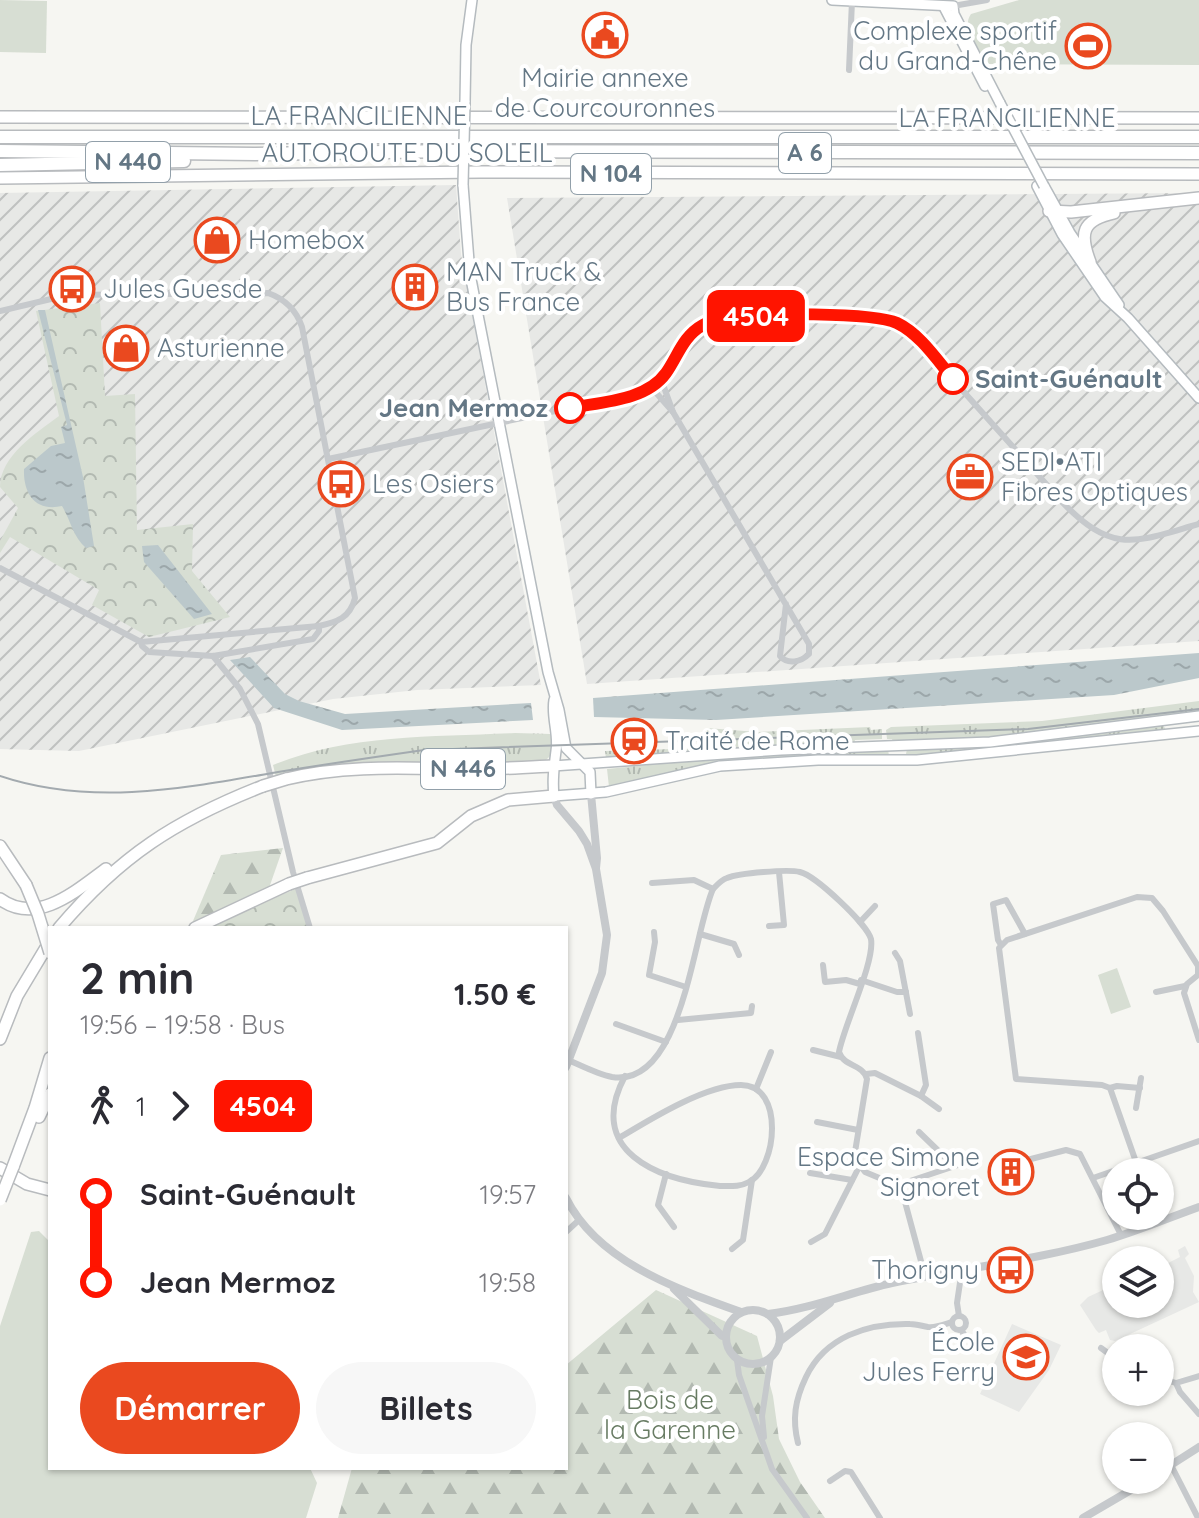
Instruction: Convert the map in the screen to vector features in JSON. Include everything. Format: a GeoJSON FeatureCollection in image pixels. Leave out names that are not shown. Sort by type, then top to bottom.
{"type":"FeatureCollection","features":[{"type":"Feature","properties":{"kind":"highway","name":"LA FRANCILIENNE"},"geometry":{"type":"LineString","coordinates":[[0,114],[27,111],[38,116],[1199,118]]}},
{"type":"Feature","properties":{"kind":"highway","name":"AUTOROUTE DU SOLEIL"},"geometry":{"type":"LineString","coordinates":[[0,137],[1199,137]]}},
{"type":"Feature","properties":{"kind":"highway","name":"AUTOROUTE DU SOLEIL"},"geometry":{"type":"LineString","coordinates":[[0,151],[255,154],[450,151],[1199,153]]}},
{"type":"Feature","properties":{"kind":"highway","name":"N 440"},"geometry":{"type":"LineString","coordinates":[[0,165],[227,160],[255,154]]}},
{"type":"Feature","properties":{"kind":"highway","name":"N 104"},"geometry":{"type":"LineString","coordinates":[[0,178],[466,172],[1199,174]]}},
{"type":"Feature","properties":{"kind":"highway"},"geometry":{"type":"LineString","coordinates":[[1053,211],[1071,212],[1199,198]]}},
{"type":"Feature","properties":{"kind":"highway"},"geometry":{"type":"LineString","coordinates":[[1090,262],[1083,239],[1092,221],[1165,201]]}},
{"type":"Feature","properties":{"kind":"highway","name":"N 446"},"geometry":{"type":"LineString","coordinates":[[61,926],[104,879],[176,825],[207,808],[263,786],[309,773],[374,768],[553,766]]}},
{"type":"Feature","properties":{"kind":"highway","name":"N 446"},"geometry":{"type":"LineString","coordinates":[[199,926],[289,884],[437,843],[471,816],[508,800],[554,796]]}},
{"type":"Feature","properties":{"kind":"highway"},"geometry":{"type":"LineString","coordinates":[[0,846],[26,885],[48,946]]}},
{"type":"Feature","properties":{"kind":"highway"},"geometry":{"type":"LineString","coordinates":[[0,899],[23,909],[44,908],[59,902],[114,862],[128,859]]}},
{"type":"Feature","properties":{"kind":"highway"},"geometry":{"type":"LineString","coordinates":[[210,926],[227,912]]}},
{"type":"Feature","properties":{"kind":"highway"},"geometry":{"type":"LineString","coordinates":[[0,1039],[17,996],[48,944]]}},
{"type":"Feature","properties":{"kind":"highway"},"geometry":{"type":"LineString","coordinates":[[0,1200],[6,1168],[26,1133],[48,1064]]}},
{"type":"Feature","properties":{"kind":"highway"},"geometry":{"type":"LineString","coordinates":[[26,1133],[35,1125],[48,1098]]}},
{"type":"Feature","properties":{"kind":"highway"},"geometry":{"type":"LineString","coordinates":[[6,1168],[27,1184],[48,1189]]}},
{"type":"Feature","properties":{"kind":"main road"},"geometry":{"type":"LineString","coordinates":[[472,0],[466,45],[463,185],[470,274],[554,700],[559,710],[566,748],[590,772],[591,794]]}},
{"type":"Feature","properties":{"kind":"main road"},"geometry":{"type":"LineString","coordinates":[[832,0],[949,6],[1053,211],[1105,297],[1128,318],[1199,398]]}},
{"type":"Feature","properties":{"kind":"main road"},"geometry":{"type":"LineString","coordinates":[[1053,211],[1128,318]]}},
{"type":"Feature","properties":{"kind":"main road"},"geometry":{"type":"LineString","coordinates":[[554,700],[552,711],[557,750],[553,766],[554,796],[591,794],[720,766],[818,760],[917,760],[1199,731]]}},
{"type":"Feature","properties":{"kind":"main road"},"geometry":{"type":"LineString","coordinates":[[553,766],[781,750],[990,742],[1199,716]]}},
{"type":"Feature","properties":{"kind":"street"},"geometry":{"type":"LineString","coordinates":[[949,6],[987,0]]}},
{"type":"Feature","properties":{"kind":"street"},"geometry":{"type":"LineString","coordinates":[[849,70],[852,1]]}},
{"type":"Feature","properties":{"kind":"street"},"geometry":{"type":"LineString","coordinates":[[0,311],[68,295],[268,293],[299,316],[355,598],[353,607],[342,621],[319,626],[141,642]]}},
{"type":"Feature","properties":{"kind":"street"},"geometry":{"type":"LineString","coordinates":[[328,459],[622,398],[651,387],[661,379],[691,334],[719,318],[853,316],[887,319],[920,341],[1063,503],[1090,528],[1114,540],[1131,541],[1199,524]]}},
{"type":"Feature","properties":{"kind":"street"},"geometry":{"type":"LineString","coordinates":[[661,379],[673,412],[786,604],[809,644],[809,654],[800,661],[787,661],[780,656],[786,604]]}},
{"type":"Feature","properties":{"kind":"street"},"geometry":{"type":"LineString","coordinates":[[651,387],[673,412]]}},
{"type":"Feature","properties":{"kind":"street"},"geometry":{"type":"LineString","coordinates":[[0,568],[141,642],[149,652],[213,656],[313,639],[319,626]]}},
{"type":"Feature","properties":{"kind":"street"},"geometry":{"type":"LineString","coordinates":[[213,656],[240,689],[258,724],[293,872],[309,926]]}},
{"type":"Feature","properties":{"kind":"street"},"geometry":{"type":"LineString","coordinates":[[591,794],[596,869]]}},
{"type":"Feature","properties":{"kind":"street"},"geometry":{"type":"LineString","coordinates":[[554,796],[557,805],[587,844],[596,869],[606,926],[605,958],[596,991],[568,1060]]}},
{"type":"Feature","properties":{"kind":"street"},"geometry":{"type":"LineString","coordinates":[[568,1062],[610,1076],[625,1076],[648,1065],[678,1020],[713,889],[730,876],[796,871],[809,876],[860,922],[871,942],[870,956],[840,1046],[841,1057]]}},
{"type":"Feature","properties":{"kind":"street"},"geometry":{"type":"LineString","coordinates":[[769,926],[784,925],[779,872]]}},
{"type":"Feature","properties":{"kind":"street"},"geometry":{"type":"LineString","coordinates":[[652,883],[694,880],[713,889]]}},
{"type":"Feature","properties":{"kind":"street"},"geometry":{"type":"LineString","coordinates":[[1140,1088],[1016,1079],[999,951],[1001,945],[1025,934],[1137,897],[1148,897],[1156,901],[1171,923],[1194,959],[1199,973],[1185,986],[1156,992]]}},
{"type":"Feature","properties":{"kind":"street"},"geometry":{"type":"LineString","coordinates":[[1001,945],[993,904],[1006,900],[1025,934]]}},
{"type":"Feature","properties":{"kind":"street"},"geometry":{"type":"LineString","coordinates":[[860,922],[875,906]]}},
{"type":"Feature","properties":{"kind":"street"},"geometry":{"type":"LineString","coordinates":[[654,932],[649,975],[686,987]]}},
{"type":"Feature","properties":{"kind":"street"},"geometry":{"type":"LineString","coordinates":[[700,934],[734,944],[739,955]]}},
{"type":"Feature","properties":{"kind":"street"},"geometry":{"type":"LineString","coordinates":[[895,953],[900,961],[910,1014]]}},
{"type":"Feature","properties":{"kind":"street"},"geometry":{"type":"LineString","coordinates":[[823,965],[825,982],[846,980],[906,992]]}},
{"type":"Feature","properties":{"kind":"street"},"geometry":{"type":"LineString","coordinates":[[1185,986],[1184,993],[1199,1040]]}},
{"type":"Feature","properties":{"kind":"street"},"geometry":{"type":"LineString","coordinates":[[678,1020],[751,1013],[752,1006]]}},
{"type":"Feature","properties":{"kind":"street"},"geometry":{"type":"LineString","coordinates":[[616,1024],[666,1042]]}},
{"type":"Feature","properties":{"kind":"street"},"geometry":{"type":"LineString","coordinates":[[918,1033],[926,1085],[921,1096]]}},
{"type":"Feature","properties":{"kind":"street"},"geometry":{"type":"LineString","coordinates":[[813,1050],[841,1057],[866,1074],[875,1073],[921,1096],[939,1109]]}},
{"type":"Feature","properties":{"kind":"street"},"geometry":{"type":"LineString","coordinates":[[756,1089],[771,1052]]}},
{"type":"Feature","properties":{"kind":"street"},"geometry":{"type":"LineString","coordinates":[[866,1074],[854,1158],[859,1167],[875,1177],[901,1187]]}},
{"type":"Feature","properties":{"kind":"street"},"geometry":{"type":"LineString","coordinates":[[610,1076],[616,1094]]}},
{"type":"Feature","properties":{"kind":"street"},"geometry":{"type":"LineString","coordinates":[[619,1138],[654,1117],[705,1094],[741,1085],[756,1089],[768,1100],[771,1115],[767,1157],[760,1173],[734,1187],[666,1174],[632,1158],[619,1138],[612,1116],[616,1094],[625,1076]]}},
{"type":"Feature","properties":{"kind":"street"},"geometry":{"type":"LineString","coordinates":[[1136,1108],[1141,1078]]}},
{"type":"Feature","properties":{"kind":"street"},"geometry":{"type":"LineString","coordinates":[[1110,1088],[1135,1158]]}},
{"type":"Feature","properties":{"kind":"street"},"geometry":{"type":"LineString","coordinates":[[817,1122],[858,1130]]}},
{"type":"Feature","properties":{"kind":"street"},"geometry":{"type":"LineString","coordinates":[[919,1132],[954,1166]]}},
{"type":"Feature","properties":{"kind":"street"},"geometry":{"type":"LineString","coordinates":[[1148,1158],[1199,1141]]}},
{"type":"Feature","properties":{"kind":"street"},"geometry":{"type":"LineString","coordinates":[[1027,1160],[1073,1151],[1080,1154],[1121,1235]]}},
{"type":"Feature","properties":{"kind":"street"},"geometry":{"type":"LineString","coordinates":[[901,1187],[910,1181],[964,1163]]}},
{"type":"Feature","properties":{"kind":"street"},"geometry":{"type":"LineString","coordinates":[[811,1242],[825,1234],[859,1167]]}},
{"type":"Feature","properties":{"kind":"street"},"geometry":{"type":"LineString","coordinates":[[810,1173],[852,1180]]}},
{"type":"Feature","properties":{"kind":"street"},"geometry":{"type":"LineString","coordinates":[[666,1174],[658,1205],[674,1227]]}},
{"type":"Feature","properties":{"kind":"street"},"geometry":{"type":"LineString","coordinates":[[1093,1178],[1102,1175]]}},
{"type":"Feature","properties":{"kind":"street"},"geometry":{"type":"LineString","coordinates":[[732,1249],[743,1240],[752,1180]]}},
{"type":"Feature","properties":{"kind":"street"},"geometry":{"type":"LineString","coordinates":[[734,1187],[748,1202]]}},
{"type":"Feature","properties":{"kind":"street"},"geometry":{"type":"LineString","coordinates":[[901,1187],[925,1276]]}},
{"type":"Feature","properties":{"kind":"street"},"geometry":{"type":"LineString","coordinates":[[568,1201],[579,1220],[608,1248],[670,1286],[741,1312]]}},
{"type":"Feature","properties":{"kind":"street"},"geometry":{"type":"LineString","coordinates":[[768,1314],[925,1276],[1076,1248],[1150,1229],[1199,1210]]}},
{"type":"Feature","properties":{"kind":"street"},"geometry":{"type":"LineString","coordinates":[[568,1230],[579,1220]]}},
{"type":"Feature","properties":{"kind":"street"},"geometry":{"type":"LineString","coordinates":[[959,1344],[964,1334],[954,1328],[962,1269]]}},
{"type":"Feature","properties":{"kind":"street"},"geometry":{"type":"LineString","coordinates":[[670,1286],[725,1336]]}},
{"type":"Feature","properties":{"kind":"street"},"geometry":{"type":"LineString","coordinates":[[766,1452],[762,1416],[771,1357],[780,1341],[834,1300]]}},
{"type":"Feature","properties":{"kind":"street"},"geometry":{"type":"LineString","coordinates":[[780,1341],[778,1326],[768,1314],[755,1309],[741,1312],[730,1321],[725,1336],[728,1349],[737,1360],[739,1375],[766,1452],[781,1484],[807,1518]]}},
{"type":"Feature","properties":{"kind":"street"},"geometry":{"type":"LineString","coordinates":[[798,1443],[794,1414],[798,1396],[812,1366],[831,1344],[849,1334],[876,1327],[908,1324],[931,1328],[956,1319],[966,1321],[961,1330]]}},
{"type":"Feature","properties":{"kind":"street"},"geometry":{"type":"LineString","coordinates":[[737,1360],[754,1364],[771,1357]]}},
{"type":"Feature","properties":{"kind":"street"},"geometry":{"type":"LineString","coordinates":[[1199,1376],[1176,1383],[1199,1414]]}},
{"type":"Feature","properties":{"kind":"street"},"geometry":{"type":"LineString","coordinates":[[1174,1463],[1199,1447]]}},
{"type":"Feature","properties":{"kind":"street"},"geometry":{"type":"LineString","coordinates":[[830,1481],[845,1471],[851,1472],[880,1518]]}},
{"type":"Feature","properties":{"kind":"street"},"geometry":{"type":"LineString","coordinates":[[1174,1471],[1198,1518]]}},
{"type":"Feature","properties":{"kind":"street"},"geometry":{"type":"LineString","coordinates":[[1083,1518],[1099,1514],[1128,1494]]}},
{"type":"Feature","properties":{"kind":"shaded area"},"geometry":{"type":"Polygon","coordinates":[[[456,185],[461,254],[541,685],[417,690],[333,699],[79,751],[0,749],[0,193],[456,185]]]}},
{"type":"Feature","properties":{"kind":"shaded area"},"geometry":{"type":"Polygon","coordinates":[[[1199,193],[1199,641],[587,684],[507,198],[1199,193]]]}},
{"type":"Feature","properties":{"kind":"shaded area"},"geometry":{"type":"Polygon","coordinates":[[[1185,1246],[1189,1254],[1185,1258],[1194,1276],[1193,1292],[1199,1302],[1174,1314],[1174,1260],[1180,1257],[1178,1250],[1185,1246]]]}},
{"type":"Feature","properties":{"kind":"shaded area"},"geometry":{"type":"Polygon","coordinates":[[[1102,1291],[1102,1318],[1165,1318],[1130,1334],[1108,1334],[1106,1330],[1099,1333],[1080,1305],[1102,1291]]]}},
{"type":"Feature","properties":{"kind":"shaded area","name":"École Jules Ferry"},"geometry":{"type":"Polygon","coordinates":[[[1012,1324],[1061,1345],[1049,1370],[1019,1412],[980,1394],[1012,1324]]]}},
{"type":"Feature","properties":{"kind":"green space"},"geometry":{"type":"Polygon","coordinates":[[[0,0],[47,1],[46,53],[0,52],[0,0]]]}},
{"type":"Feature","properties":{"kind":"green space","name":"Complexe sportif du Grand-Chêne"},"geometry":{"type":"Polygon","coordinates":[[[1019,0],[1199,0],[1199,65],[988,64],[969,33],[968,20],[971,14],[1019,0]]]}},
{"type":"Feature","properties":{"kind":"green space"},"geometry":{"type":"Polygon","coordinates":[[[100,303],[105,396],[135,394],[137,530],[193,524],[192,571],[230,617],[149,637],[92,605],[99,590],[10,537],[0,553],[0,541],[18,508],[0,487],[6,465],[21,446],[59,416],[36,311],[100,303]]]}},
{"type":"Feature","properties":{"kind":"green space"},"geometry":{"type":"Polygon","coordinates":[[[1199,701],[1199,713],[987,739],[893,742],[887,739],[886,730],[891,727],[1042,721],[1199,701]]]}},
{"type":"Feature","properties":{"kind":"green space"},"geometry":{"type":"Polygon","coordinates":[[[1163,725],[1166,730],[1148,733],[906,754],[907,749],[1163,725]]]}},
{"type":"Feature","properties":{"kind":"green space"},"geometry":{"type":"Polygon","coordinates":[[[870,727],[871,730],[882,729],[882,739],[606,758],[605,751],[707,748],[707,728],[757,732],[870,727]]]}},
{"type":"Feature","properties":{"kind":"green space"},"geometry":{"type":"Polygon","coordinates":[[[515,733],[551,734],[551,755],[545,761],[328,768],[276,777],[273,765],[331,747],[361,742],[515,733]]]}},
{"type":"Feature","properties":{"kind":"green space"},"geometry":{"type":"Polygon","coordinates":[[[888,749],[889,756],[817,756],[708,764],[609,787],[607,769],[749,755],[888,749]]]}},
{"type":"Feature","properties":{"kind":"green space"},"geometry":{"type":"Polygon","coordinates":[[[283,848],[256,926],[191,926],[221,855],[283,848]]]}},
{"type":"Feature","properties":{"kind":"green space"},"geometry":{"type":"Polygon","coordinates":[[[298,888],[309,926],[218,926],[242,911],[298,888]]]}},
{"type":"Feature","properties":{"kind":"green space"},"geometry":{"type":"Polygon","coordinates":[[[1117,968],[1131,1007],[1111,1014],[1098,975],[1117,968]]]}},
{"type":"Feature","properties":{"kind":"green space"},"geometry":{"type":"Polygon","coordinates":[[[39,1231],[48,1240],[48,1470],[311,1470],[317,1483],[306,1518],[0,1518],[0,1326],[31,1232],[39,1231]]]}},
{"type":"Feature","properties":{"kind":"green space","name":"Bois de la Garenne"},"geometry":{"type":"Polygon","coordinates":[[[656,1290],[757,1336],[773,1396],[779,1439],[800,1482],[825,1518],[338,1518],[351,1470],[568,1470],[568,1363],[656,1290]]]}},
{"type":"Feature","properties":{"kind":"water"},"geometry":{"type":"Polygon","coordinates":[[[38,310],[45,310],[83,477],[94,546],[86,548],[75,534],[62,506],[38,504],[29,493],[24,478],[24,469],[51,446],[65,443],[61,427],[67,425],[38,310]]]}},
{"type":"Feature","properties":{"kind":"water"},"geometry":{"type":"Polygon","coordinates":[[[158,545],[212,614],[194,619],[144,562],[142,546],[158,545]]]}},
{"type":"Feature","properties":{"kind":"water"},"geometry":{"type":"Polygon","coordinates":[[[1199,653],[1199,678],[1114,695],[716,720],[594,717],[593,698],[1199,653]]]}},
{"type":"Feature","properties":{"kind":"water"},"geometry":{"type":"Polygon","coordinates":[[[250,657],[285,694],[345,714],[531,703],[533,720],[342,730],[274,708],[230,660],[250,657]]]}},
{"type":"Feature","properties":{"kind":"tram line"},"geometry":{"type":"LineString","coordinates":[[0,776],[69,791],[139,792],[424,750],[1028,729],[1199,709]]}},
{"type":"Feature","properties":{"kind":"bus line","name":"4504"},"geometry":{"type":"LineString","coordinates":[[570,408],[622,398],[651,387],[666,373],[691,334],[708,322],[730,316],[887,319],[920,341],[953,379]]}},
{"type":"Feature","properties":{"kind":"place","name":"Mairie annexe de Courcouronnes"},"geometry":{"type":"Point","coordinates":[605,35]}},
{"type":"Feature","properties":{"kind":"place","name":"Complexe sportif du Grand-Chêne"},"geometry":{"type":"Point","coordinates":[1088,46]}},
{"type":"Feature","properties":{"kind":"place","name":"Homebox"},"geometry":{"type":"Point","coordinates":[217,240]}},
{"type":"Feature","properties":{"kind":"place","name":"MAN Truck & Bus France"},"geometry":{"type":"Point","coordinates":[415,287]}},
{"type":"Feature","properties":{"kind":"place","name":"Jules Guesde"},"geometry":{"type":"Point","coordinates":[72,289]}},
{"type":"Feature","properties":{"kind":"place","name":"Asturienne"},"geometry":{"type":"Point","coordinates":[126,348]}},
{"type":"Feature","properties":{"kind":"place","name":"Saint-Guénault"},"geometry":{"type":"Point","coordinates":[953,379]}},
{"type":"Feature","properties":{"kind":"place","name":"Jean Mermoz"},"geometry":{"type":"Point","coordinates":[570,408]}},
{"type":"Feature","properties":{"kind":"place","name":"SEDI•ATI Fibres Optiques"},"geometry":{"type":"Point","coordinates":[970,477]}},
{"type":"Feature","properties":{"kind":"place","name":"Les Osiers"},"geometry":{"type":"Point","coordinates":[341,484]}},
{"type":"Feature","properties":{"kind":"place","name":"Traité de Rome"},"geometry":{"type":"Point","coordinates":[634,741]}},
{"type":"Feature","properties":{"kind":"place","name":"Espace Simone Signoret"},"geometry":{"type":"Point","coordinates":[1011,1172]}},
{"type":"Feature","properties":{"kind":"place","name":"Thorigny"},"geometry":{"type":"Point","coordinates":[1010,1270]}},
{"type":"Feature","properties":{"kind":"place","name":"École Jules Ferry"},"geometry":{"type":"Point","coordinates":[1026,1357]}}]}
